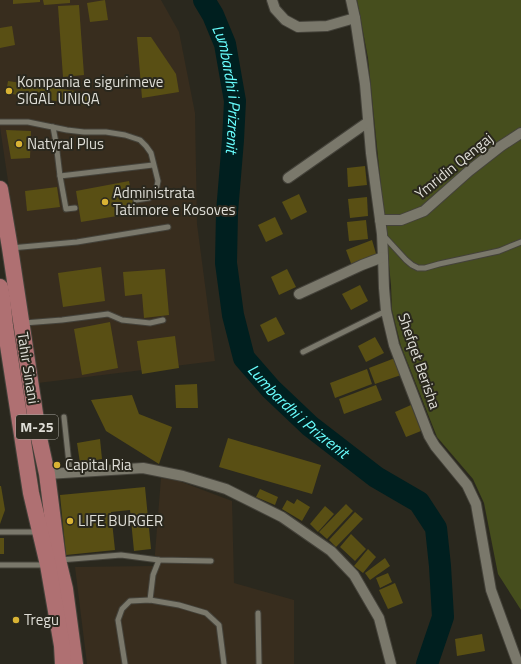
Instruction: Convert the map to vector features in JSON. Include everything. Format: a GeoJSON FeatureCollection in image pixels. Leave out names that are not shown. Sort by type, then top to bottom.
{"type":"FeatureCollection","features":[{"type":"Feature","properties":{"kind":"main road","name":"Tahir Sinani"},"geometry":{"type":"LineString","coordinates":[[0,189],[38,433],[47,474],[53,562],[63,664]]}},
{"type":"Feature","properties":{"kind":"main road","name":"Tahir Sinani"},"geometry":{"type":"LineString","coordinates":[[1,294],[31,493],[40,532],[65,589],[75,664]]}},
{"type":"Feature","properties":{"kind":"street"},"geometry":{"type":"LineString","coordinates":[[272,0],[275,8],[286,20],[298,27],[327,26],[355,18]]}},
{"type":"Feature","properties":{"kind":"street","name":"Shefqet Berisha"},"geometry":{"type":"LineString","coordinates":[[351,0],[365,84],[370,153],[382,234],[386,311],[394,345],[428,436],[467,485],[476,504],[491,590],[518,664]]}},
{"type":"Feature","properties":{"kind":"street"},"geometry":{"type":"LineString","coordinates":[[288,178],[368,122]]}},
{"type":"Feature","properties":{"kind":"street","name":"Ymridin Qengaj"},"geometry":{"type":"LineString","coordinates":[[380,220],[401,220],[424,211],[469,171],[501,146],[521,133]]}},
{"type":"Feature","properties":{"kind":"street"},"geometry":{"type":"LineString","coordinates":[[299,294],[362,265],[384,257]]}},
{"type":"Feature","properties":{"kind":"street"},"geometry":{"type":"LineString","coordinates":[[47,474],[143,468],[183,476],[226,488],[282,517],[331,551],[354,575],[379,618],[391,664]]}},
{"type":"Feature","properties":{"kind":"lane"},"geometry":{"type":"LineString","coordinates":[[0,122],[28,122],[84,132],[106,132],[133,137],[140,140],[151,153],[158,181],[156,191],[149,198],[136,200]]}},
{"type":"Feature","properties":{"kind":"lane"},"geometry":{"type":"LineString","coordinates":[[53,127],[66,209],[75,208]]}},
{"type":"Feature","properties":{"kind":"lane"},"geometry":{"type":"LineString","coordinates":[[60,176],[153,165]]}},
{"type":"Feature","properties":{"kind":"lane"},"geometry":{"type":"LineString","coordinates":[[10,248],[77,242],[168,227]]}},
{"type":"Feature","properties":{"kind":"lane"},"geometry":{"type":"LineString","coordinates":[[382,234],[406,260],[418,268],[425,268],[499,251],[521,242]]}},
{"type":"Feature","properties":{"kind":"lane"},"geometry":{"type":"LineString","coordinates":[[303,352],[386,311]]}},
{"type":"Feature","properties":{"kind":"lane"},"geometry":{"type":"LineString","coordinates":[[21,324],[108,314],[122,320],[150,323],[163,320]]}},
{"type":"Feature","properties":{"kind":"lane"},"geometry":{"type":"LineString","coordinates":[[64,417],[70,473]]}},
{"type":"Feature","properties":{"kind":"lane"},"geometry":{"type":"LineString","coordinates":[[0,532],[40,532]]}},
{"type":"Feature","properties":{"kind":"lane"},"geometry":{"type":"LineString","coordinates":[[0,565],[53,562],[121,555],[159,560],[211,562]]}},
{"type":"Feature","properties":{"kind":"lane"},"geometry":{"type":"LineString","coordinates":[[150,600],[153,575],[159,560]]}},
{"type":"Feature","properties":{"kind":"lane"},"geometry":{"type":"LineString","coordinates":[[125,664],[118,620],[122,609],[130,601],[150,600],[180,605],[206,613],[219,625],[224,664]]}},
{"type":"Feature","properties":{"kind":"lane"},"geometry":{"type":"LineString","coordinates":[[258,613],[259,664]]}},
{"type":"Feature","properties":{"kind":"shaded area"},"geometry":{"type":"Polygon","coordinates":[[[0,0],[161,0],[179,32],[195,113],[197,224],[215,361],[38,383],[0,127],[0,0]]]}},
{"type":"Feature","properties":{"kind":"shaded area"},"geometry":{"type":"Polygon","coordinates":[[[161,478],[179,481],[232,501],[234,583],[294,600],[294,664],[87,664],[75,567],[154,566],[161,478]]]}},
{"type":"Feature","properties":{"kind":"green space"},"geometry":{"type":"Polygon","coordinates":[[[357,0],[521,0],[521,610],[498,574],[484,503],[473,479],[437,437],[401,346],[392,310],[391,285],[368,58],[357,0]]]}},
{"type":"Feature","properties":{"kind":"building"},"geometry":{"type":"Polygon","coordinates":[[[13,0],[40,0],[40,2],[13,4],[13,0]]]}},
{"type":"Feature","properties":{"kind":"building"},"geometry":{"type":"Polygon","coordinates":[[[43,0],[70,0],[70,3],[44,5],[43,0]]]}},
{"type":"Feature","properties":{"kind":"building"},"geometry":{"type":"Polygon","coordinates":[[[105,0],[108,20],[90,22],[87,3],[105,0]]]}},
{"type":"Feature","properties":{"kind":"building"},"geometry":{"type":"Polygon","coordinates":[[[79,5],[84,75],[63,77],[58,6],[79,5]]]}},
{"type":"Feature","properties":{"kind":"building"},"geometry":{"type":"Polygon","coordinates":[[[12,26],[15,45],[0,48],[0,28],[12,26]]]}},
{"type":"Feature","properties":{"kind":"building"},"geometry":{"type":"Polygon","coordinates":[[[137,37],[151,37],[176,74],[179,92],[142,98],[137,37]]]}},
{"type":"Feature","properties":{"kind":"building"},"geometry":{"type":"Polygon","coordinates":[[[8,81],[89,93],[87,106],[6,93],[8,81]]]}},
{"type":"Feature","properties":{"kind":"building","name":"Natyral Plus"},"geometry":{"type":"Polygon","coordinates":[[[6,130],[31,131],[30,158],[11,159],[6,130]]]}},
{"type":"Feature","properties":{"kind":"building"},"geometry":{"type":"Polygon","coordinates":[[[365,166],[367,185],[348,187],[347,168],[365,166]]]}},
{"type":"Feature","properties":{"kind":"building","name":"Administrata Tatimore e Kosoves"},"geometry":{"type":"Polygon","coordinates":[[[129,181],[135,213],[81,222],[76,191],[129,181]]]}},
{"type":"Feature","properties":{"kind":"building"},"geometry":{"type":"Polygon","coordinates":[[[57,187],[60,207],[27,211],[25,191],[57,187]]]}},
{"type":"Feature","properties":{"kind":"building"},"geometry":{"type":"Polygon","coordinates":[[[299,194],[307,212],[291,220],[282,202],[299,194]]]}},
{"type":"Feature","properties":{"kind":"building"},"geometry":{"type":"Polygon","coordinates":[[[367,197],[368,216],[350,218],[348,199],[367,197]]]}},
{"type":"Feature","properties":{"kind":"building"},"geometry":{"type":"Polygon","coordinates":[[[275,217],[283,234],[266,242],[258,225],[275,217]]]}},
{"type":"Feature","properties":{"kind":"building"},"geometry":{"type":"Polygon","coordinates":[[[366,220],[368,239],[349,241],[347,222],[366,220]]]}},
{"type":"Feature","properties":{"kind":"building"},"geometry":{"type":"Polygon","coordinates":[[[372,240],[377,257],[352,266],[346,250],[372,240]]]}},
{"type":"Feature","properties":{"kind":"building"},"geometry":{"type":"Polygon","coordinates":[[[101,267],[105,301],[63,307],[58,273],[101,267]]]}},
{"type":"Feature","properties":{"kind":"building"},"geometry":{"type":"Polygon","coordinates":[[[165,269],[169,315],[144,318],[142,294],[125,296],[123,272],[165,269]]]}},
{"type":"Feature","properties":{"kind":"building"},"geometry":{"type":"Polygon","coordinates":[[[287,269],[296,287],[279,295],[271,277],[287,269]]]}},
{"type":"Feature","properties":{"kind":"building"},"geometry":{"type":"Polygon","coordinates":[[[360,285],[368,301],[351,310],[342,294],[360,285]]]}},
{"type":"Feature","properties":{"kind":"building"},"geometry":{"type":"Polygon","coordinates":[[[276,317],[285,334],[268,342],[260,325],[276,317]]]}},
{"type":"Feature","properties":{"kind":"building"},"geometry":{"type":"Polygon","coordinates":[[[110,322],[118,368],[82,375],[74,329],[110,322]]]}},
{"type":"Feature","properties":{"kind":"building"},"geometry":{"type":"Polygon","coordinates":[[[175,336],[179,368],[142,374],[137,341],[175,336]]]}},
{"type":"Feature","properties":{"kind":"building"},"geometry":{"type":"Polygon","coordinates":[[[375,337],[384,353],[366,362],[358,346],[375,337]]]}},
{"type":"Feature","properties":{"kind":"building"},"geometry":{"type":"Polygon","coordinates":[[[395,358],[401,375],[375,384],[369,368],[395,358]]]}},
{"type":"Feature","properties":{"kind":"building"},"geometry":{"type":"Polygon","coordinates":[[[367,369],[372,384],[335,398],[330,383],[367,369]]]}},
{"type":"Feature","properties":{"kind":"building"},"geometry":{"type":"Polygon","coordinates":[[[197,384],[198,408],[176,408],[175,385],[197,384]]]}},
{"type":"Feature","properties":{"kind":"building"},"geometry":{"type":"Polygon","coordinates":[[[376,385],[382,400],[344,414],[339,399],[376,385]]]}},
{"type":"Feature","properties":{"kind":"building"},"geometry":{"type":"Polygon","coordinates":[[[132,395],[139,414],[172,427],[159,464],[106,431],[91,400],[132,395]]]}},
{"type":"Feature","properties":{"kind":"building"},"geometry":{"type":"Polygon","coordinates":[[[411,405],[421,431],[406,437],[395,412],[411,405]]]}},
{"type":"Feature","properties":{"kind":"building"},"geometry":{"type":"Polygon","coordinates":[[[228,438],[321,465],[312,494],[219,467],[228,438]]]}},
{"type":"Feature","properties":{"kind":"building"},"geometry":{"type":"Polygon","coordinates":[[[100,439],[102,459],[80,463],[77,443],[100,439]]]}},
{"type":"Feature","properties":{"kind":"building"},"geometry":{"type":"Polygon","coordinates":[[[0,486],[5,510],[0,524],[0,486]]]}},
{"type":"Feature","properties":{"kind":"building"},"geometry":{"type":"Polygon","coordinates":[[[145,487],[151,549],[134,551],[130,510],[111,512],[115,550],[66,555],[60,495],[145,487]]]}},
{"type":"Feature","properties":{"kind":"building"},"geometry":{"type":"Polygon","coordinates":[[[260,489],[278,497],[275,505],[256,497],[260,489]]]}},
{"type":"Feature","properties":{"kind":"building"},"geometry":{"type":"Polygon","coordinates":[[[297,499],[310,507],[302,521],[282,509],[287,500],[294,504],[297,499]]]}},
{"type":"Feature","properties":{"kind":"building"},"geometry":{"type":"Polygon","coordinates":[[[346,504],[353,511],[327,539],[319,532],[346,504]]]}},
{"type":"Feature","properties":{"kind":"building"},"geometry":{"type":"Polygon","coordinates":[[[325,506],[334,514],[318,532],[310,524],[325,506]]]}},
{"type":"Feature","properties":{"kind":"building"},"geometry":{"type":"Polygon","coordinates":[[[355,512],[363,519],[336,547],[329,540],[355,512]]]}},
{"type":"Feature","properties":{"kind":"building"},"geometry":{"type":"Polygon","coordinates":[[[351,534],[366,549],[355,561],[340,547],[351,534]]]}},
{"type":"Feature","properties":{"kind":"building"},"geometry":{"type":"Polygon","coordinates":[[[0,538],[4,538],[4,554],[0,554],[0,538]]]}},
{"type":"Feature","properties":{"kind":"building"},"geometry":{"type":"Polygon","coordinates":[[[368,549],[376,557],[363,573],[354,566],[368,549]]]}},
{"type":"Feature","properties":{"kind":"building"},"geometry":{"type":"Polygon","coordinates":[[[385,558],[390,566],[370,580],[365,573],[385,558]]]}},
{"type":"Feature","properties":{"kind":"building"},"geometry":{"type":"Polygon","coordinates":[[[388,573],[392,582],[380,588],[376,578],[388,573]]]}},
{"type":"Feature","properties":{"kind":"building"},"geometry":{"type":"Polygon","coordinates":[[[395,583],[403,603],[388,609],[379,590],[395,583]]]}},
{"type":"Feature","properties":{"kind":"building"},"geometry":{"type":"Polygon","coordinates":[[[482,634],[485,651],[457,656],[455,639],[482,634]]]}},
{"type":"Feature","properties":{"kind":"waterway","name":"Lumbardhi i Prizrenit"},"geometry":{"type":"LineString","coordinates":[[204,0],[213,15],[225,44],[235,101],[227,212],[226,263],[233,315],[244,358],[271,389],[310,426],[376,477],[419,502],[436,528],[443,617],[427,664]]}},
{"type":"Feature","properties":{"kind":"place","name":"Kompania e sigurimeve SIGAL UNIQA"},"geometry":{"type":"Point","coordinates":[9,91]}},
{"type":"Feature","properties":{"kind":"place","name":"Natyral Plus"},"geometry":{"type":"Point","coordinates":[19,144]}},
{"type":"Feature","properties":{"kind":"place","name":"Administrata Tatimore e Kosoves"},"geometry":{"type":"Point","coordinates":[105,202]}},
{"type":"Feature","properties":{"kind":"place","name":"Capital Ria"},"geometry":{"type":"Point","coordinates":[57,465]}},
{"type":"Feature","properties":{"kind":"place","name":"LIFE BURGER"},"geometry":{"type":"Point","coordinates":[70,521]}},
{"type":"Feature","properties":{"kind":"place","name":"Tregu"},"geometry":{"type":"Point","coordinates":[16,620]}}]}
